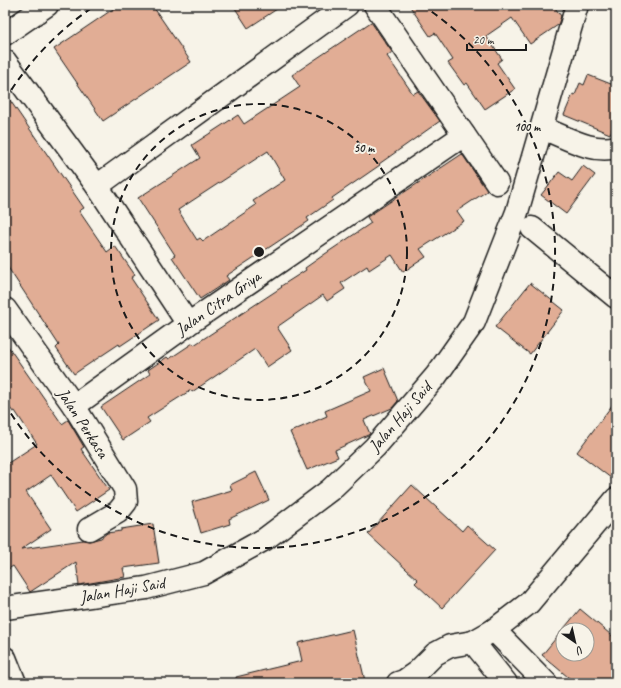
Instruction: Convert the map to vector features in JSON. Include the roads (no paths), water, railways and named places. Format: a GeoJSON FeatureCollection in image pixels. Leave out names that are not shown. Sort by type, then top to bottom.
{"type":"FeatureCollection","features":[{"type":"Feature","properties":{"kind":"street"},"geometry":{"type":"LineString","coordinates":[[5,34],[47,5]]}},
{"type":"Feature","properties":{"kind":"street"},"geometry":{"type":"LineString","coordinates":[[97,186],[347,5]]}},
{"type":"Feature","properties":{"kind":"street"},"geometry":{"type":"LineString","coordinates":[[375,5],[497,183]]}},
{"type":"Feature","properties":{"kind":"street","name":"Jalan Haji Said"},"geometry":{"type":"LineString","coordinates":[[5,608],[146,588],[204,573],[265,539],[330,490],[375,447],[436,376],[474,322],[517,212],[576,5]]}},
{"type":"Feature","properties":{"kind":"street"},"geometry":{"type":"LineString","coordinates":[[5,61],[97,186],[188,324]]}},
{"type":"Feature","properties":{"kind":"street"},"geometry":{"type":"LineString","coordinates":[[542,128],[588,146],[605,150],[616,147]]}},
{"type":"Feature","properties":{"kind":"street","name":"Jalan Citra Griya"},"geometry":{"type":"LineString","coordinates":[[74,406],[188,324],[464,135]]}},
{"type":"Feature","properties":{"kind":"street"},"geometry":{"type":"LineString","coordinates":[[532,228],[616,297]]}},
{"type":"Feature","properties":{"kind":"street","name":"Jalan Perkasa"},"geometry":{"type":"LineString","coordinates":[[5,309],[74,406],[125,489],[126,502],[118,512],[89,529]]}},
{"type":"Feature","properties":{"kind":"street"},"geometry":{"type":"LineString","coordinates":[[398,683],[404,681],[417,672],[435,654],[450,646],[473,642],[494,630],[529,603],[616,499]]}},
{"type":"Feature","properties":{"kind":"street"},"geometry":{"type":"LineString","coordinates":[[494,630],[546,683]]}},
{"type":"Feature","properties":{"kind":"street"},"geometry":{"type":"LineString","coordinates":[[473,642],[506,683]]}},
{"type":"Feature","properties":{"kind":"street"},"geometry":{"type":"LineString","coordinates":[[5,658],[15,683]]}}]}
